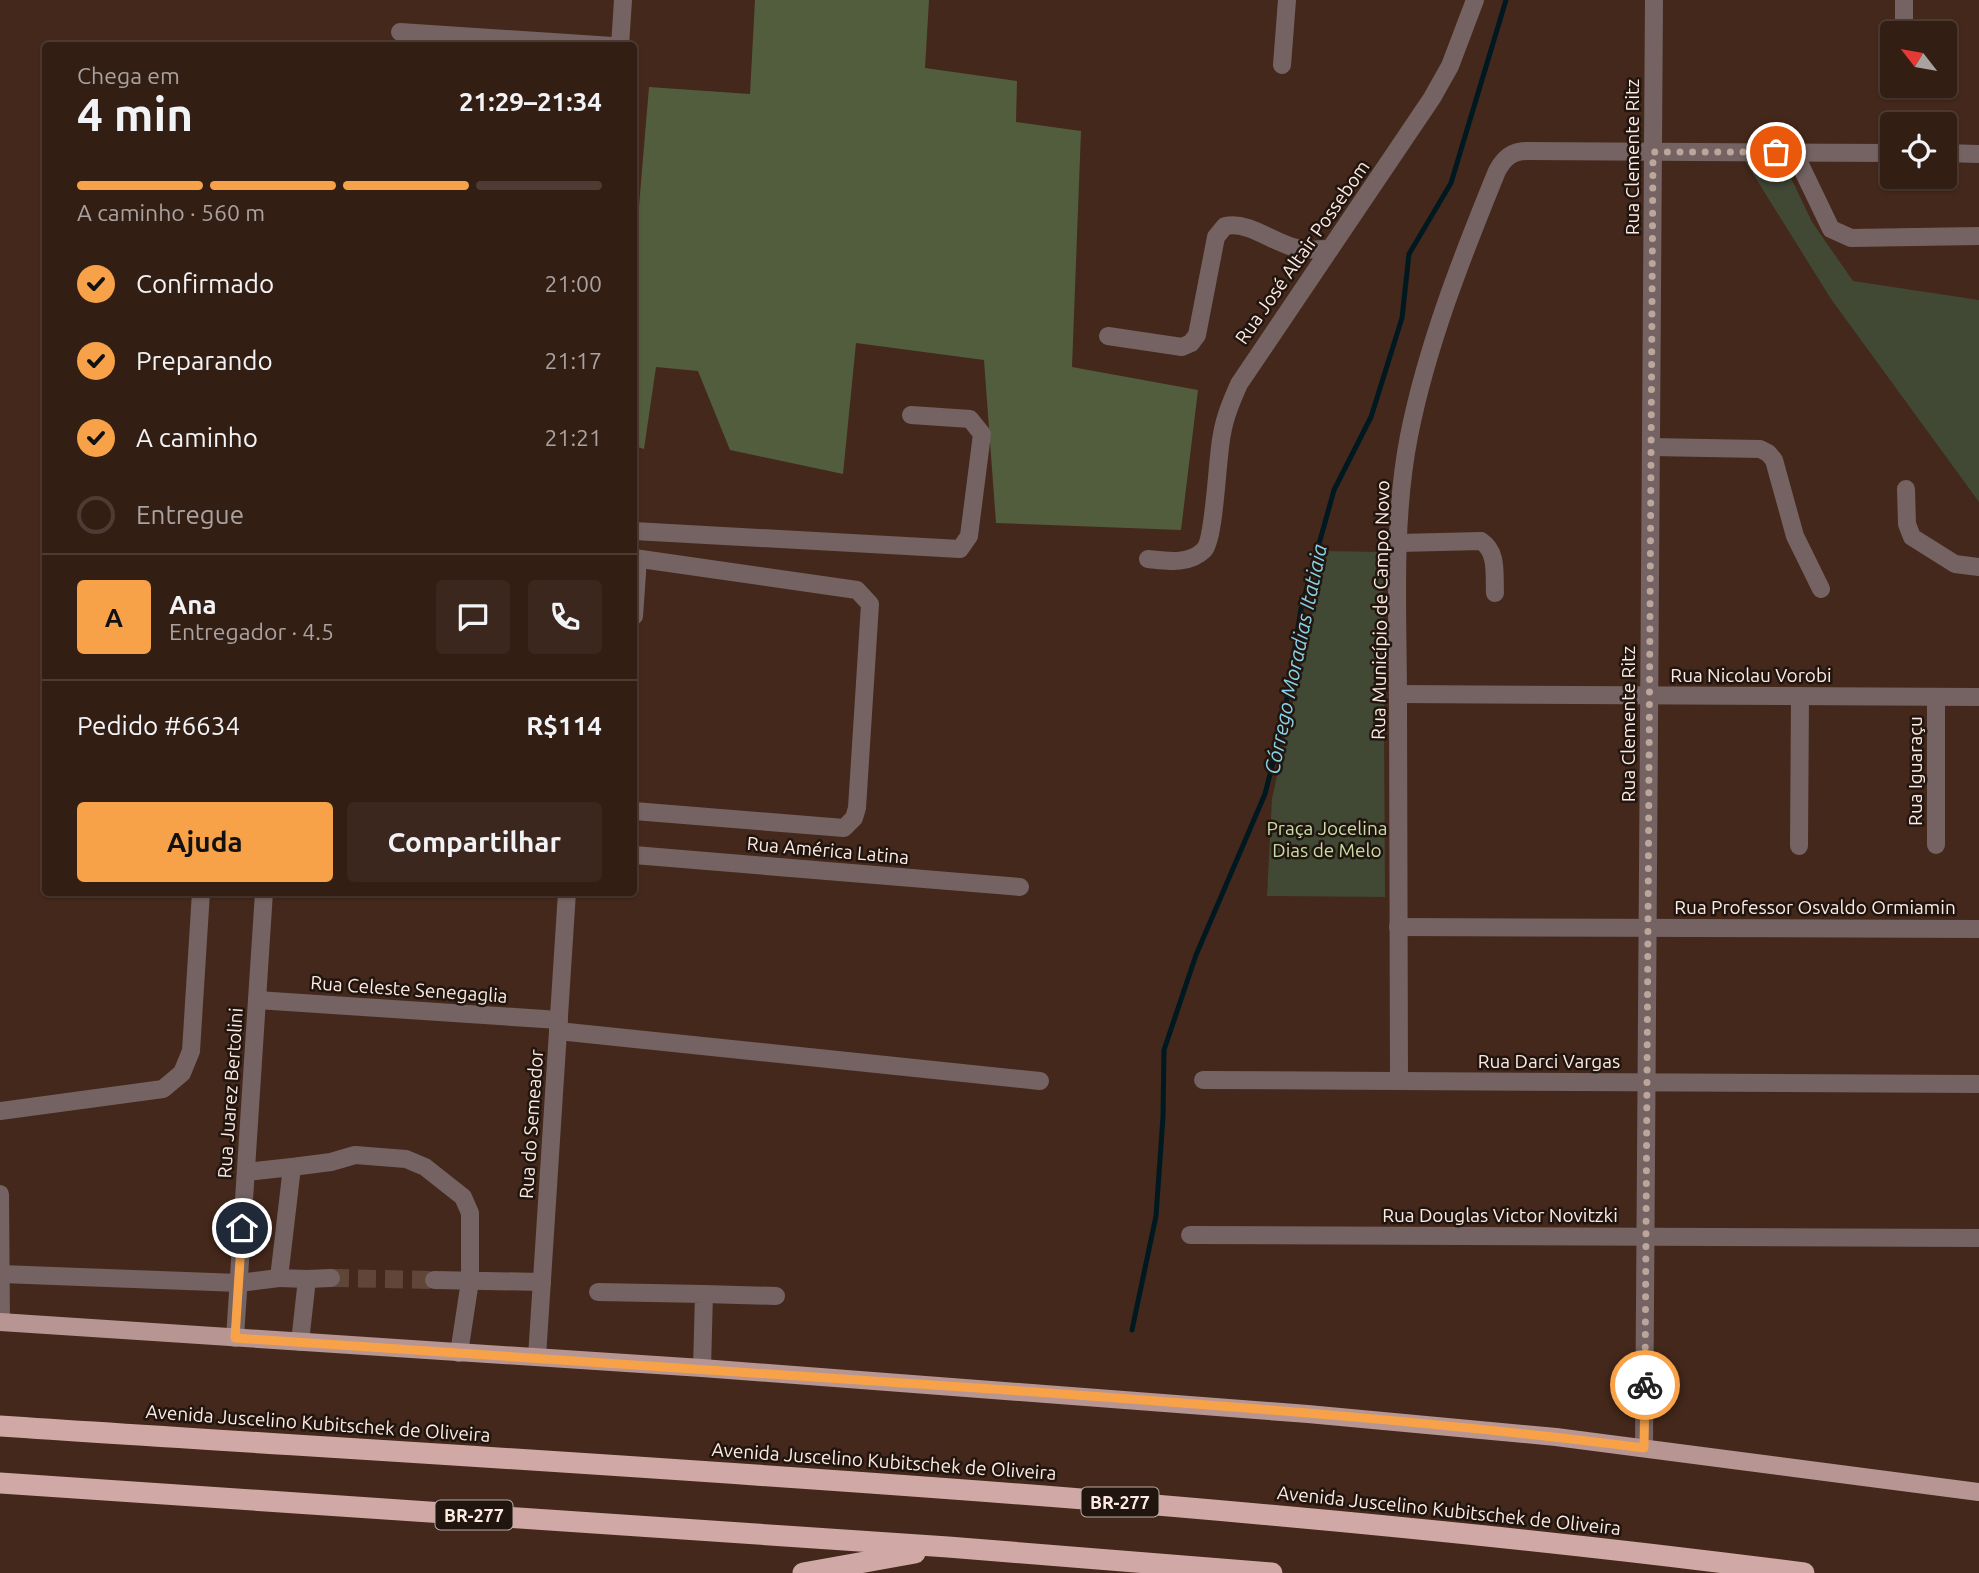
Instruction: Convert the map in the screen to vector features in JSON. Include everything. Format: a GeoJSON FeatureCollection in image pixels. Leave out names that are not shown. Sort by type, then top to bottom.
{"type":"FeatureCollection","features":[{"type":"Feature","properties":{"kind":"highway","name":"Avenida Juscelino Kubitschek de Oliveira"},"geometry":{"type":"LineString","coordinates":[[0,1426],[434,1452],[1068,1497],[1537,1541],[1804,1573]]}},
{"type":"Feature","properties":{"kind":"highway","name":"BR-277"},"geometry":{"type":"LineString","coordinates":[[0,1483],[948,1547],[1272,1573]]}},
{"type":"Feature","properties":{"kind":"highway"},"geometry":{"type":"LineString","coordinates":[[803,1573],[948,1547]]}},
{"type":"Feature","properties":{"kind":"highway"},"geometry":{"type":"LineString","coordinates":[[1088,1557],[1115,1573]]}},
{"type":"Feature","properties":{"kind":"main road"},"geometry":{"type":"LineString","coordinates":[[0,1322],[702,1368],[1202,1405],[1644,1448],[1979,1492]]}},
{"type":"Feature","properties":{"kind":"street"},"geometry":{"type":"LineString","coordinates":[[620,42],[623,0]]}},
{"type":"Feature","properties":{"kind":"street"},"geometry":{"type":"LineString","coordinates":[[1282,65],[1287,0]]}},
{"type":"Feature","properties":{"kind":"street","name":"Rua José Altair Possebom"},"geometry":{"type":"LineString","coordinates":[[1148,559],[1175,562],[1187,560],[1196,557],[1209,543],[1218,458],[1228,408],[1239,384],[1432,99],[1450,66],[1475,0]]}},
{"type":"Feature","properties":{"kind":"street","name":"Rua Clemente Ritz"},"geometry":{"type":"LineString","coordinates":[[1644,1448],[1654,0]]}},
{"type":"Feature","properties":{"kind":"street"},"geometry":{"type":"LineString","coordinates":[[1904,0],[1904,21]]}},
{"type":"Feature","properties":{"kind":"street"},"geometry":{"type":"LineString","coordinates":[[400,32],[552,42]]}},
{"type":"Feature","properties":{"kind":"street","name":"Rua Município de Campo Novo"},"geometry":{"type":"LineString","coordinates":[[1399,1081],[1399,543],[1401,499],[1409,437],[1431,348],[1478,218],[1497,171],[1506,158],[1527,150],[1653,152]]}},
{"type":"Feature","properties":{"kind":"street"},"geometry":{"type":"LineString","coordinates":[[1653,152],[1880,153]]}},
{"type":"Feature","properties":{"kind":"street"},"geometry":{"type":"LineString","coordinates":[[1794,152],[1831,229],[1851,238],[1979,236]]}},
{"type":"Feature","properties":{"kind":"street"},"geometry":{"type":"LineString","coordinates":[[1957,153],[1979,154]]}},
{"type":"Feature","properties":{"kind":"street"},"geometry":{"type":"LineString","coordinates":[[1108,335],[1182,347],[1191,343],[1197,335],[1216,237],[1225,226],[1239,223],[1300,249],[1330,249]]}},
{"type":"Feature","properties":{"kind":"street"},"geometry":{"type":"LineString","coordinates":[[637,531],[960,549],[969,536],[982,434],[970,419],[911,415]]}},
{"type":"Feature","properties":{"kind":"street"},"geometry":{"type":"LineString","coordinates":[[1651,447],[1760,449],[1768,453],[1774,460],[1795,536],[1821,589]]}},
{"type":"Feature","properties":{"kind":"street"},"geometry":{"type":"LineString","coordinates":[[1906,489],[1908,524],[1912,537],[1955,564],[1979,567]]}},
{"type":"Feature","properties":{"kind":"street"},"geometry":{"type":"LineString","coordinates":[[1399,543],[1481,541],[1489,546],[1493,554],[1495,593]]}},
{"type":"Feature","properties":{"kind":"street"},"geometry":{"type":"LineString","coordinates":[[637,558],[857,590],[870,604],[857,808],[854,818],[844,828],[637,811]]}},
{"type":"Feature","properties":{"kind":"street","name":"Rua Nicolau Vorobi"},"geometry":{"type":"LineString","coordinates":[[1398,694],[1979,697]]}},
{"type":"Feature","properties":{"kind":"street"},"geometry":{"type":"LineString","coordinates":[[1799,846],[1800,696]]}},
{"type":"Feature","properties":{"kind":"street","name":"Rua Iguaraçu"},"geometry":{"type":"LineString","coordinates":[[1936,697],[1936,845]]}},
{"type":"Feature","properties":{"kind":"street","name":"Rua América Latina"},"geometry":{"type":"LineString","coordinates":[[637,855],[1020,887]]}},
{"type":"Feature","properties":{"kind":"street"},"geometry":{"type":"LineString","coordinates":[[0,1111],[163,1089],[182,1073],[191,1052],[201,896]]}},
{"type":"Feature","properties":{"kind":"street","name":"Rua Juarez Bertolini"},"geometry":{"type":"LineString","coordinates":[[235,1338],[264,896]]}},
{"type":"Feature","properties":{"kind":"street","name":"Rua do Semeador"},"geometry":{"type":"LineString","coordinates":[[537,1357],[567,896]]}},
{"type":"Feature","properties":{"kind":"street","name":"Rua Professor Osvaldo Ormiamin"},"geometry":{"type":"LineString","coordinates":[[1398,927],[1979,929]]}},
{"type":"Feature","properties":{"kind":"street","name":"Rua Celeste Senegaglia"},"geometry":{"type":"LineString","coordinates":[[257,1000],[558,1025],[1040,1081]]}},
{"type":"Feature","properties":{"kind":"street","name":"Rua Darci Vargas"},"geometry":{"type":"LineString","coordinates":[[1203,1080],[1979,1084]]}},
{"type":"Feature","properties":{"kind":"street"},"geometry":{"type":"LineString","coordinates":[[246,1172],[331,1162],[355,1155],[406,1159],[425,1167],[463,1197],[470,1213],[470,1280],[459,1353]]}},
{"type":"Feature","properties":{"kind":"street"},"geometry":{"type":"LineString","coordinates":[[279,1278],[292,1167]]}},
{"type":"Feature","properties":{"kind":"street"},"geometry":{"type":"LineString","coordinates":[[0,1194],[0,1322]]}},
{"type":"Feature","properties":{"kind":"street","name":"Rua Douglas Victor Novitzki"},"geometry":{"type":"LineString","coordinates":[[1190,1235],[1979,1238]]}},
{"type":"Feature","properties":{"kind":"street"},"geometry":{"type":"LineString","coordinates":[[1,1274],[239,1283],[279,1278],[331,1278]]}},
{"type":"Feature","properties":{"kind":"street"},"geometry":{"type":"LineString","coordinates":[[300,1342],[307,1279]]}},
{"type":"Feature","properties":{"kind":"street"},"geometry":{"type":"LineString","coordinates":[[434,1280],[542,1282]]}},
{"type":"Feature","properties":{"kind":"street"},"geometry":{"type":"LineString","coordinates":[[598,1292],[776,1296]]}},
{"type":"Feature","properties":{"kind":"street"},"geometry":{"type":"LineString","coordinates":[[702,1368],[704,1294]]}},
{"type":"Feature","properties":{"kind":"green space"},"geometry":{"type":"Polygon","coordinates":[[[755,0],[929,0],[925,68],[1017,81],[1016,122],[1081,131],[1072,367],[1198,390],[1181,530],[996,523],[984,360],[856,343],[843,474],[730,450],[698,371],[656,367],[644,449],[637,447],[637,229],[649,87],[750,94],[755,0]]]}},
{"type":"Feature","properties":{"kind":"green space"},"geometry":{"type":"Polygon","coordinates":[[[1781,157],[1812,222],[1853,281],[1979,300],[1979,502],[1831,299],[1745,161],[1781,157]]]}},
{"type":"Feature","properties":{"kind":"green space","name":"Praça Jocelina Dias de Melo"},"geometry":{"type":"Polygon","coordinates":[[[1326,551],[1383,552],[1385,897],[1267,896],[1272,799],[1326,551]]]}},
{"type":"Feature","properties":{"kind":"waterway","name":"Córrego Moradias Itatiaia"},"geometry":{"type":"LineString","coordinates":[[1132,1330],[1156,1216],[1163,1117],[1164,1050],[1196,955],[1265,794],[1283,723],[1301,609],[1334,490],[1371,417],[1402,318],[1409,254],[1451,183],[1506,0]]}},
{"type":"Feature","properties":{"kind":"tunnel"},"geometry":{"type":"LineString","coordinates":[[331,1278],[434,1280]]}},
{"type":"Feature","properties":{"kind":"way so far"},"geometry":{"type":"LineString","coordinates":[[1645,1385],[1653,152],[1776,152]]}},
{"type":"Feature","properties":{"kind":"route"},"geometry":{"type":"LineString","coordinates":[[242,1228],[235,1338],[702,1368],[1175,1403],[1556,1437],[1644,1448],[1645,1385]]}}]}
